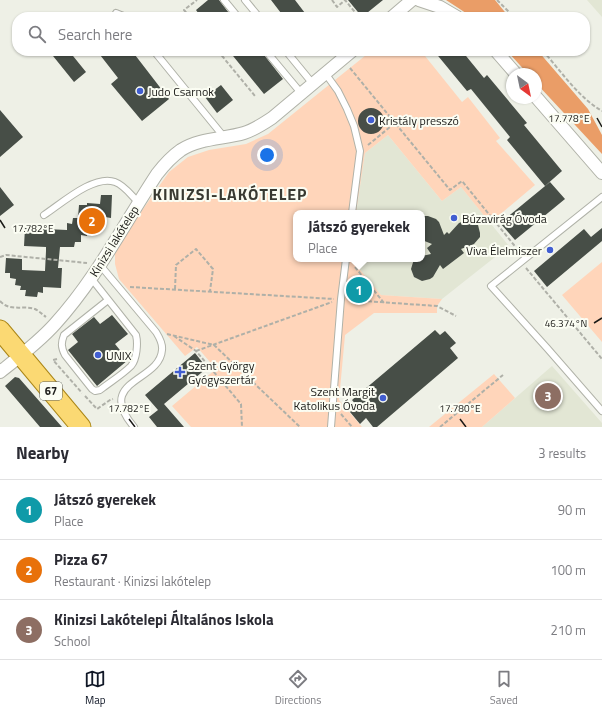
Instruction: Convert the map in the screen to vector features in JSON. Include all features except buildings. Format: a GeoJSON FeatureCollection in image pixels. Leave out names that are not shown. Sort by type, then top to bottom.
{"type":"FeatureCollection","features":[{"type":"Feature","properties":{"kind":"main road","name":"67"},"geometry":{"type":"LineString","coordinates":[[0,330],[81,427]]}},
{"type":"Feature","properties":{"kind":"street"},"geometry":{"type":"LineString","coordinates":[[398,12],[412,0]]}},
{"type":"Feature","properties":{"kind":"street"},"geometry":{"type":"LineString","coordinates":[[419,0],[440,7],[448,12]]}},
{"type":"Feature","properties":{"kind":"street","name":"Kinizsi lakótelep"},"geometry":{"type":"LineString","coordinates":[[0,372],[54,325],[100,265],[138,202],[167,161],[182,150],[200,142],[244,133],[258,127],[272,118],[346,56]]}},
{"type":"Feature","properties":{"kind":"street"},"geometry":{"type":"LineString","coordinates":[[500,56],[511,68]]}},
{"type":"Feature","properties":{"kind":"street"},"geometry":{"type":"LineString","coordinates":[[542,104],[602,173]]}},
{"type":"Feature","properties":{"kind":"lane"},"geometry":{"type":"LineString","coordinates":[[224,0],[234,12]]}},
{"type":"Feature","properties":{"kind":"lane"},"geometry":{"type":"LineString","coordinates":[[245,0],[255,12]]}},
{"type":"Feature","properties":{"kind":"lane"},"geometry":{"type":"LineString","coordinates":[[158,56],[224,137]]}},
{"type":"Feature","properties":{"kind":"lane"},"geometry":{"type":"LineString","coordinates":[[270,56],[301,93]]}},
{"type":"Feature","properties":{"kind":"lane"},"geometry":{"type":"LineString","coordinates":[[290,56],[313,84]]}},
{"type":"Feature","properties":{"kind":"lane"},"geometry":{"type":"LineString","coordinates":[[325,74],[338,91],[347,109],[354,126],[360,151],[352,210]]}},
{"type":"Feature","properties":{"kind":"lane"},"geometry":{"type":"LineString","coordinates":[[44,216],[90,184],[100,181],[108,180],[116,182],[138,202]]}},
{"type":"Feature","properties":{"kind":"lane"},"geometry":{"type":"LineString","coordinates":[[602,197],[491,286],[602,411]]}},
{"type":"Feature","properties":{"kind":"lane"},"geometry":{"type":"LineString","coordinates":[[331,427],[341,299],[346,262]]}},
{"type":"Feature","properties":{"kind":"lane"},"geometry":{"type":"LineString","coordinates":[[100,265],[161,340],[162,349],[160,359],[153,367],[130,384],[121,399],[123,412],[134,427]]}},
{"type":"Feature","properties":{"kind":"lane"},"geometry":{"type":"LineString","coordinates":[[91,278],[136,335],[137,341],[134,360],[131,366],[100,390],[96,391],[92,389],[65,355],[61,341],[64,335],[108,300]]}},
{"type":"Feature","properties":{"kind":"path"},"geometry":{"type":"LineString","coordinates":[[186,12],[184,10],[197,0]]}},
{"type":"Feature","properties":{"kind":"path"},"geometry":{"type":"LineString","coordinates":[[332,0],[337,6],[345,0],[355,12]]}},
{"type":"Feature","properties":{"kind":"path"},"geometry":{"type":"LineString","coordinates":[[497,0],[509,12]]}},
{"type":"Feature","properties":{"kind":"path"},"geometry":{"type":"LineString","coordinates":[[222,56],[255,96]]}},
{"type":"Feature","properties":{"kind":"path"},"geometry":{"type":"LineString","coordinates":[[548,56],[580,92],[594,106],[602,111]]}},
{"type":"Feature","properties":{"kind":"path"},"geometry":{"type":"LineString","coordinates":[[343,59],[450,190],[462,181],[514,245],[522,262],[602,359]]}},
{"type":"Feature","properties":{"kind":"path"},"geometry":{"type":"LineString","coordinates":[[360,151],[395,123]]}},
{"type":"Feature","properties":{"kind":"path"},"geometry":{"type":"LineString","coordinates":[[175,289],[176,265],[196,249],[213,269],[210,291]]}},
{"type":"Feature","properties":{"kind":"path"},"geometry":{"type":"LineString","coordinates":[[0,257],[6,255],[100,265]]}},
{"type":"Feature","properties":{"kind":"path"},"geometry":{"type":"LineString","coordinates":[[352,264],[384,303]]}},
{"type":"Feature","properties":{"kind":"path"},"geometry":{"type":"LineString","coordinates":[[117,286],[338,299],[196,350]]}},
{"type":"Feature","properties":{"kind":"path"},"geometry":{"type":"LineString","coordinates":[[341,299],[437,306],[456,316]]}},
{"type":"Feature","properties":{"kind":"path"},"geometry":{"type":"LineString","coordinates":[[0,300],[3,304],[8,306],[35,309],[54,325]]}},
{"type":"Feature","properties":{"kind":"path"},"geometry":{"type":"LineString","coordinates":[[156,332],[214,344],[300,427]]}},
{"type":"Feature","properties":{"kind":"path"},"geometry":{"type":"LineString","coordinates":[[172,335],[196,350],[241,404],[242,427]]}},
{"type":"Feature","properties":{"kind":"path"},"geometry":{"type":"LineString","coordinates":[[440,427],[503,375]]}},
{"type":"Feature","properties":{"kind":"path"},"geometry":{"type":"LineString","coordinates":[[90,402],[97,409],[110,400]]}},
{"type":"Feature","properties":{"kind":"path"},"geometry":{"type":"LineString","coordinates":[[333,405],[352,427]]}},
{"type":"Feature","properties":{"kind":"shaded area"},"geometry":{"type":"Polygon","coordinates":[[[446,0],[495,0],[505,12],[464,12],[446,0]]]}},
{"type":"Feature","properties":{"kind":"shaded area"},"geometry":{"type":"Polygon","coordinates":[[[587,0],[602,0],[602,17],[587,0]]]}},
{"type":"Feature","properties":{"kind":"shaded area"},"geometry":{"type":"Polygon","coordinates":[[[365,56],[425,56],[462,102],[468,97],[500,138],[496,141],[535,185],[490,223],[461,187],[442,201],[388,135],[365,153],[356,210],[293,210],[293,262],[354,262],[381,295],[442,299],[437,306],[437,313],[374,313],[345,335],[339,400],[362,427],[191,427],[172,406],[216,369],[197,347],[185,356],[119,279],[115,264],[115,249],[169,172],[188,157],[209,150],[246,144],[268,134],[365,56]]]}},
{"type":"Feature","properties":{"kind":"shaded area"},"geometry":{"type":"Polygon","coordinates":[[[512,56],[542,56],[588,109],[602,135],[602,154],[542,89],[542,68],[523,68],[512,56]]]}},
{"type":"Feature","properties":{"kind":"shaded area","name":"Búzavirág Óvoda"},"geometry":{"type":"Polygon","coordinates":[[[388,135],[442,201],[461,187],[509,246],[442,299],[381,295],[354,262],[425,262],[425,210],[356,210],[365,153],[388,135]]]}},
{"type":"Feature","properties":{"kind":"shaded area"},"geometry":{"type":"Polygon","coordinates":[[[602,262],[602,342],[562,295],[602,262]]]}},
{"type":"Feature","properties":{"kind":"shaded area"},"geometry":{"type":"Polygon","coordinates":[[[552,366],[602,423],[602,427],[482,427],[552,366]]]}},
{"type":"Feature","properties":{"kind":"shaded area"},"geometry":{"type":"Polygon","coordinates":[[[494,374],[515,398],[482,427],[429,427],[494,374]]]}},
{"type":"Feature","properties":{"kind":"place","name":"Judo Csarnok"},"geometry":{"type":"Point","coordinates":[140,91]}},
{"type":"Feature","properties":{"kind":"place","name":"Kristály presszó"},"geometry":{"type":"Point","coordinates":[371,120]}},
{"type":"Feature","properties":{"kind":"place","name":"Búzavirág Óvoda"},"geometry":{"type":"Point","coordinates":[454,218]}},
{"type":"Feature","properties":{"kind":"place","name":"Pizza 67"},"geometry":{"type":"Point","coordinates":[92,221]}},
{"type":"Feature","properties":{"kind":"place","name":"Viva Élelmiszer"},"geometry":{"type":"Point","coordinates":[550,250]}},
{"type":"Feature","properties":{"kind":"place","name":"Játszó gyerekek"},"geometry":{"type":"Point","coordinates":[359,290]}},
{"type":"Feature","properties":{"kind":"place","name":"UNIX"},"geometry":{"type":"Point","coordinates":[98,355]}},
{"type":"Feature","properties":{"kind":"place","name":"Szent György Gyógyszertár"},"geometry":{"type":"Point","coordinates":[180,372]}},
{"type":"Feature","properties":{"kind":"place","name":"Kinizsi Lakótelepi Általános Iskola"},"geometry":{"type":"Point","coordinates":[548,396]}},
{"type":"Feature","properties":{"kind":"place","name":"Szent Margit Katolikus Óvoda"},"geometry":{"type":"Point","coordinates":[383,398]}},
{"type":"Feature","properties":{"kind":"district","name":"KINIZSI-LAKÓTELEP"},"geometry":{"type":"Point","coordinates":[230,194]}}]}
